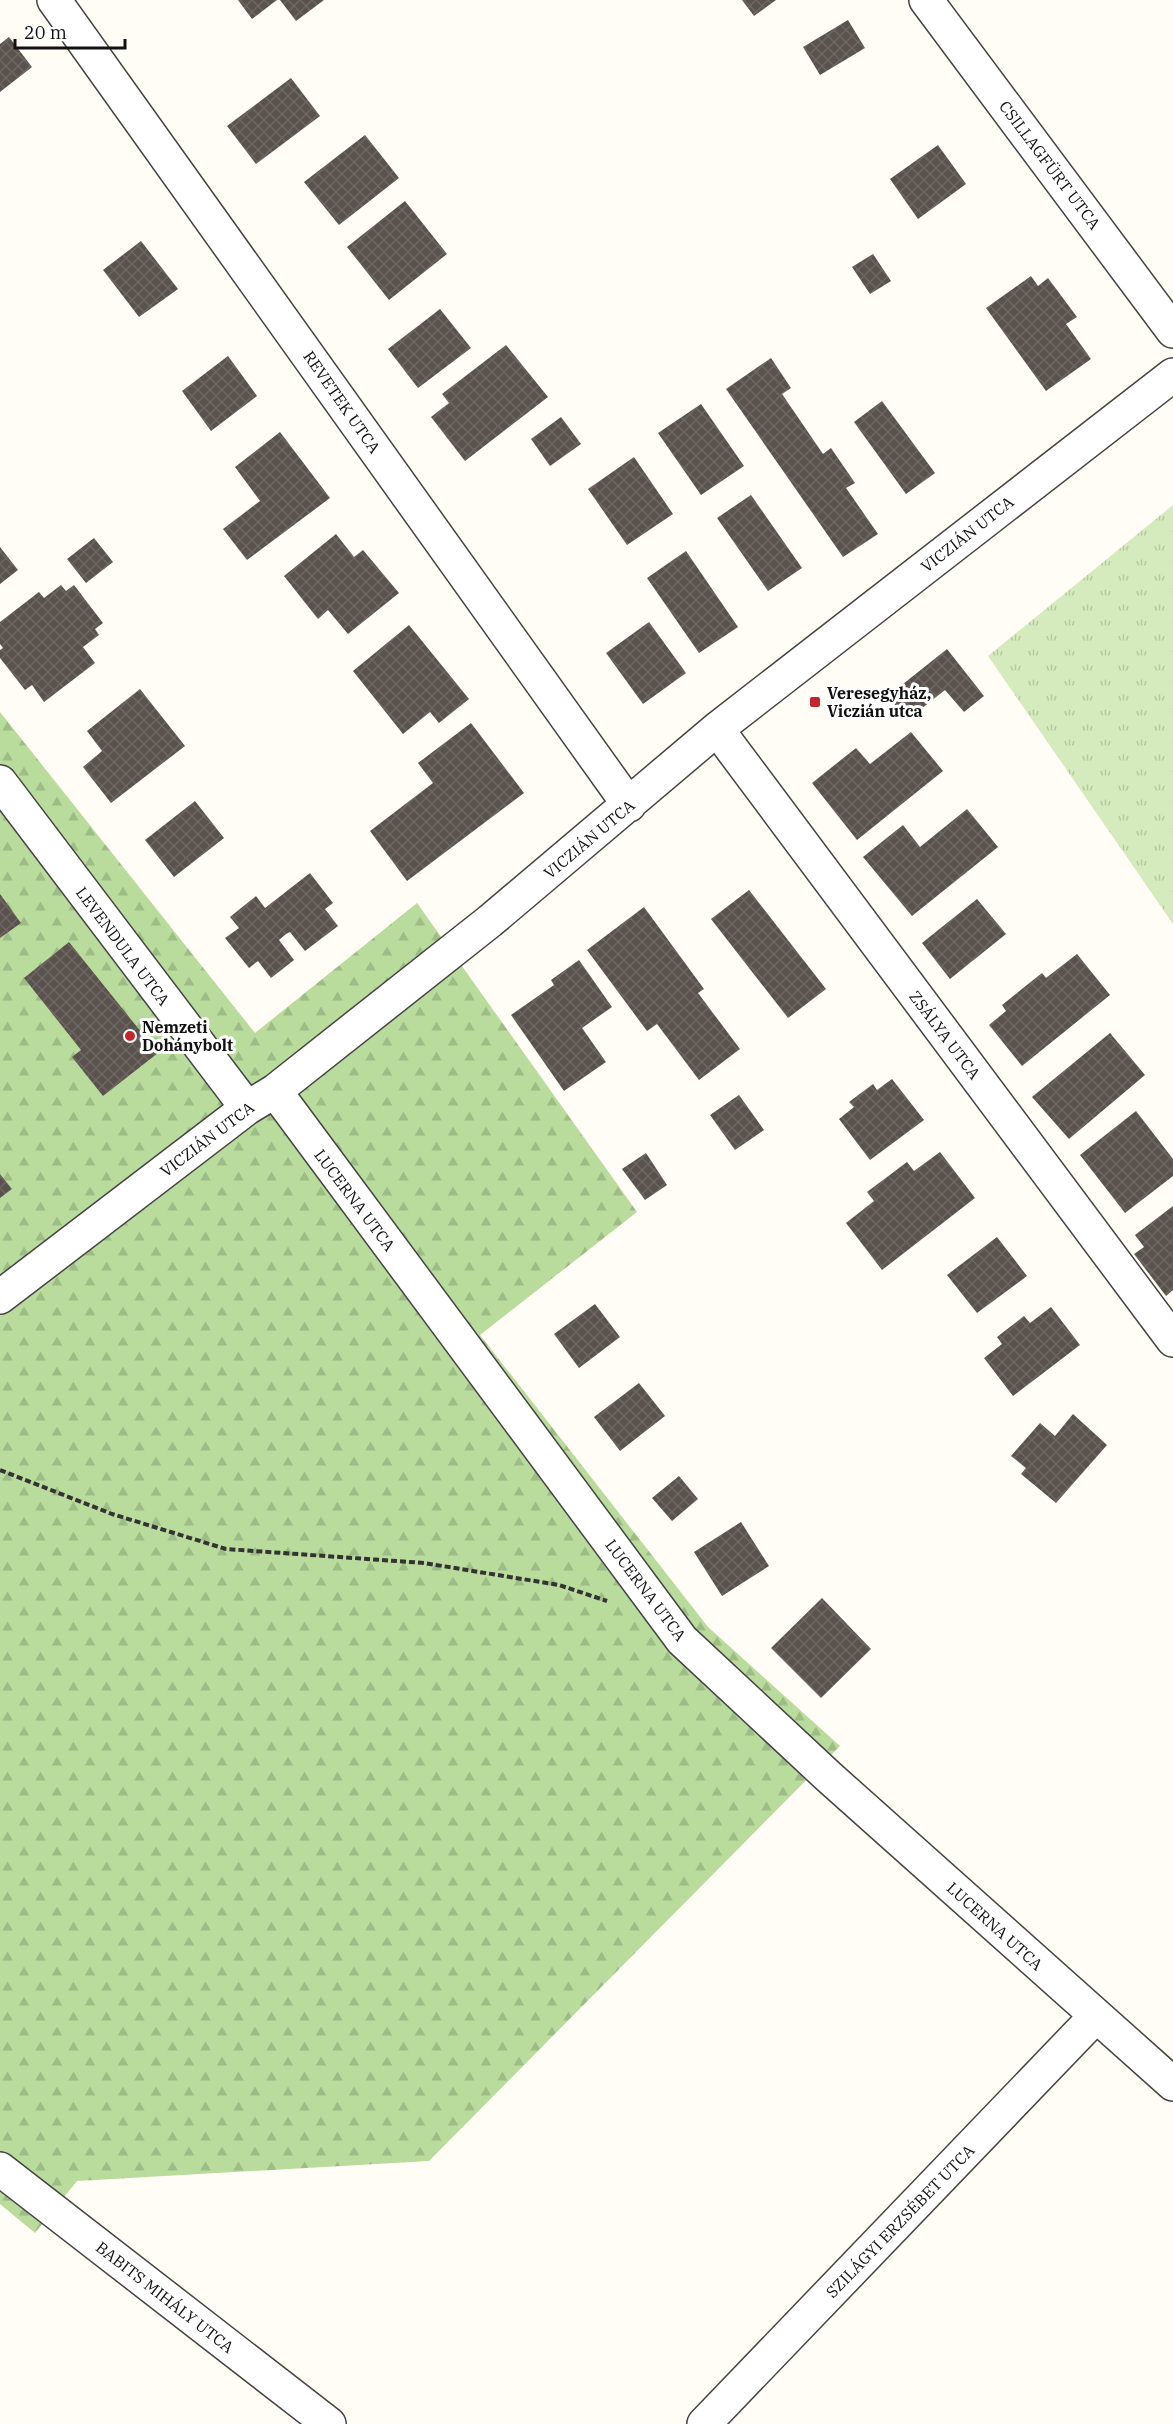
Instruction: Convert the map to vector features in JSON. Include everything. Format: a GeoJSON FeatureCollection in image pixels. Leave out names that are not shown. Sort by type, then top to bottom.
{"type":"FeatureCollection","features":[{"type":"Feature","properties":{"kind":"street","name":"REVETEK UTCA"},"geometry":{"type":"LineString","coordinates":[[54,0],[629,805]]}},
{"type":"Feature","properties":{"kind":"street","name":"CSILLAGFÜRT UTCA"},"geometry":{"type":"LineString","coordinates":[[926,0],[1173,331]]}},
{"type":"Feature","properties":{"kind":"street","name":"VICZIÁN UTCA"},"geometry":{"type":"LineString","coordinates":[[0,1297],[247,1108],[275,1091],[490,921],[717,729],[1173,375]]}},
{"type":"Feature","properties":{"kind":"street","name":"ZSÁLYA UTCA"},"geometry":{"type":"LineString","coordinates":[[717,729],[1173,1340]]}},
{"type":"Feature","properties":{"kind":"street","name":"LEVENDULA UTCA"},"geometry":{"type":"LineString","coordinates":[[0,782],[247,1108]]}},
{"type":"Feature","properties":{"kind":"street","name":"LUCERNA UTCA"},"geometry":{"type":"LineString","coordinates":[[275,1091],[682,1640],[1095,2017],[1173,2084]]}},
{"type":"Feature","properties":{"kind":"street","name":"SZILÁGYI ERZSÉBET UTCA"},"geometry":{"type":"LineString","coordinates":[[704,2424],[1095,2017]]}},
{"type":"Feature","properties":{"kind":"street","name":"BABITS MIHÁLY UTCA"},"geometry":{"type":"LineString","coordinates":[[0,2169],[329,2424]]}},
{"type":"Feature","properties":{"kind":"path"},"geometry":{"type":"LineString","coordinates":[[0,1470],[112,1514],[226,1549],[424,1563],[559,1585],[614,1604]]}},
{"type":"Feature","properties":{"kind":"green space"},"geometry":{"type":"Polygon","coordinates":[[[1173,505],[1173,924],[988,656],[1173,505]]]}},
{"type":"Feature","properties":{"kind":"green space"},"geometry":{"type":"Polygon","coordinates":[[[0,712],[255,1033],[417,903],[637,1212],[480,1335],[708,1627],[840,1746],[429,2161],[77,2181],[35,2233],[0,2204],[0,712]]]}},
{"type":"Feature","properties":{"kind":"building"},"geometry":{"type":"Polygon","coordinates":[[[238,0],[277,0],[252,19],[238,0]]]}},
{"type":"Feature","properties":{"kind":"building"},"geometry":{"type":"Polygon","coordinates":[[[280,0],[324,0],[296,21],[280,0]]]}},
{"type":"Feature","properties":{"kind":"building"},"geometry":{"type":"Polygon","coordinates":[[[742,0],[776,0],[754,16],[742,0]]]}},
{"type":"Feature","properties":{"kind":"building"},"geometry":{"type":"Polygon","coordinates":[[[848,20],[865,48],[820,75],[803,47],[848,20]]]}},
{"type":"Feature","properties":{"kind":"building"},"geometry":{"type":"Polygon","coordinates":[[[9,37],[32,67],[0,92],[0,44],[9,37]]]}},
{"type":"Feature","properties":{"kind":"building"},"geometry":{"type":"Polygon","coordinates":[[[291,78],[320,116],[256,164],[227,126],[291,78]]]}},
{"type":"Feature","properties":{"kind":"building"},"geometry":{"type":"Polygon","coordinates":[[[365,135],[399,178],[339,225],[304,182],[365,135]]]}},
{"type":"Feature","properties":{"kind":"building"},"geometry":{"type":"Polygon","coordinates":[[[938,145],[966,184],[918,219],[890,179],[938,145]]]}},
{"type":"Feature","properties":{"kind":"building"},"geometry":{"type":"Polygon","coordinates":[[[405,201],[447,254],[389,300],[347,247],[405,201]]]}},
{"type":"Feature","properties":{"kind":"building"},"geometry":{"type":"Polygon","coordinates":[[[141,241],[178,289],[139,317],[103,270],[141,241]]]}},
{"type":"Feature","properties":{"kind":"building"},"geometry":{"type":"Polygon","coordinates":[[[873,254],[891,281],[870,294],[852,267],[873,254]]]}},
{"type":"Feature","properties":{"kind":"building"},"geometry":{"type":"Polygon","coordinates":[[[1031,276],[1038,286],[1048,278],[1077,317],[1066,324],[1091,359],[1046,391],[986,308],[1031,276]]]}},
{"type":"Feature","properties":{"kind":"building"},"geometry":{"type":"Polygon","coordinates":[[[440,309],[471,348],[418,388],[388,349],[440,309]]]}},
{"type":"Feature","properties":{"kind":"building"},"geometry":{"type":"Polygon","coordinates":[[[506,345],[548,397],[465,461],[431,417],[449,403],[442,394],[506,345]]]}},
{"type":"Feature","properties":{"kind":"building"},"geometry":{"type":"Polygon","coordinates":[[[228,356],[257,396],[211,431],[182,391],[228,356]]]}},
{"type":"Feature","properties":{"kind":"building"},"geometry":{"type":"Polygon","coordinates":[[[771,358],[791,388],[782,394],[823,454],[831,448],[855,483],[846,488],[878,534],[843,557],[726,389],[771,358]]]}},
{"type":"Feature","properties":{"kind":"building"},"geometry":{"type":"Polygon","coordinates":[[[882,401],[935,473],[906,494],[854,422],[882,401]]]}},
{"type":"Feature","properties":{"kind":"building"},"geometry":{"type":"Polygon","coordinates":[[[701,404],[744,466],[701,495],[658,433],[701,404]]]}},
{"type":"Feature","properties":{"kind":"building"},"geometry":{"type":"Polygon","coordinates":[[[561,417],[581,444],[550,466],[531,439],[561,417]]]}},
{"type":"Feature","properties":{"kind":"building"},"geometry":{"type":"Polygon","coordinates":[[[280,432],[330,498],[247,560],[223,529],[260,501],[235,467],[280,432]]]}},
{"type":"Feature","properties":{"kind":"building"},"geometry":{"type":"Polygon","coordinates":[[[634,457],[673,514],[627,545],[588,489],[634,457]]]}},
{"type":"Feature","properties":{"kind":"building"},"geometry":{"type":"Polygon","coordinates":[[[751,495],[802,568],[768,591],[717,518],[751,495]]]}},
{"type":"Feature","properties":{"kind":"building"},"geometry":{"type":"Polygon","coordinates":[[[336,534],[354,557],[363,550],[399,593],[348,634],[328,610],[318,619],[284,576],[336,534]]]}},
{"type":"Feature","properties":{"kind":"building"},"geometry":{"type":"Polygon","coordinates":[[[94,538],[113,562],[86,583],[67,559],[94,538]]]}},
{"type":"Feature","properties":{"kind":"building"},"geometry":{"type":"Polygon","coordinates":[[[0,547],[18,570],[0,584],[0,547]]]}},
{"type":"Feature","properties":{"kind":"building"},"geometry":{"type":"Polygon","coordinates":[[[686,551],[738,627],[699,653],[647,578],[686,551]]]}},
{"type":"Feature","properties":{"kind":"building"},"geometry":{"type":"Polygon","coordinates":[[[61,585],[66,591],[74,585],[103,623],[95,629],[99,635],[83,647],[95,663],[44,702],[32,685],[25,690],[0,658],[0,650],[3,648],[0,644],[0,622],[39,592],[44,598],[61,585]]]}},
{"type":"Feature","properties":{"kind":"building"},"geometry":{"type":"Polygon","coordinates":[[[649,622],[686,673],[643,704],[606,653],[649,622]]]}},
{"type":"Feature","properties":{"kind":"building"},"geometry":{"type":"Polygon","coordinates":[[[409,625],[469,699],[439,723],[430,712],[403,734],[353,671],[409,625]]]}},
{"type":"Feature","properties":{"kind":"building"},"geometry":{"type":"Polygon","coordinates":[[[947,649],[984,696],[964,712],[945,690],[907,720],[888,696],[947,649]]]}},
{"type":"Feature","properties":{"kind":"building"},"geometry":{"type":"Polygon","coordinates":[[[140,689],[185,746],[111,803],[83,767],[102,751],[87,731],[140,689]]]}},
{"type":"Feature","properties":{"kind":"building"},"geometry":{"type":"Polygon","coordinates":[[[471,723],[524,793],[407,881],[370,831],[433,783],[418,763],[471,723]]]}},
{"type":"Feature","properties":{"kind":"building"},"geometry":{"type":"Polygon","coordinates":[[[911,732],[943,771],[857,840],[812,783],[856,748],[870,764],[911,732]]]}},
{"type":"Feature","properties":{"kind":"building"},"geometry":{"type":"Polygon","coordinates":[[[195,801],[224,838],[174,877],[145,840],[195,801]]]}},
{"type":"Feature","properties":{"kind":"building"},"geometry":{"type":"Polygon","coordinates":[[[967,809],[998,847],[912,916],[863,857],[903,825],[920,847],[967,809]]]}},
{"type":"Feature","properties":{"kind":"building"},"geometry":{"type":"Polygon","coordinates":[[[310,873],[333,903],[325,909],[338,926],[305,951],[290,932],[286,934],[279,940],[294,960],[271,978],[258,961],[249,968],[225,938],[239,928],[230,917],[256,896],[265,908],[310,873]]]}},
{"type":"Feature","properties":{"kind":"building"},"geometry":{"type":"Polygon","coordinates":[[[749,890],[826,989],[788,1018],[711,919],[749,890]]]}},
{"type":"Feature","properties":{"kind":"building"},"geometry":{"type":"Polygon","coordinates":[[[0,894],[21,923],[0,938],[0,894]]]}},
{"type":"Feature","properties":{"kind":"building"},"geometry":{"type":"Polygon","coordinates":[[[977,899],[1006,934],[950,979],[922,943],[977,899]]]}},
{"type":"Feature","properties":{"kind":"building"},"geometry":{"type":"Polygon","coordinates":[[[644,907],[704,989],[698,993],[740,1049],[699,1080],[657,1024],[647,1031],[587,950],[644,907]]]}},
{"type":"Feature","properties":{"kind":"building"},"geometry":{"type":"Polygon","coordinates":[[[69,942],[158,1053],[103,1096],[72,1057],[81,1050],[24,978],[69,942]]]}},
{"type":"Feature","properties":{"kind":"building"},"geometry":{"type":"Polygon","coordinates":[[[1077,954],[1110,995],[1022,1066],[989,1025],[1006,1011],[1002,1005],[1042,973],[1046,978],[1077,954]]]}},
{"type":"Feature","properties":{"kind":"building"},"geometry":{"type":"Polygon","coordinates":[[[579,960],[612,1007],[582,1028],[606,1062],[564,1091],[511,1015],[554,985],[551,980],[579,960]]]}},
{"type":"Feature","properties":{"kind":"building"},"geometry":{"type":"Polygon","coordinates":[[[1110,1033],[1145,1075],[1069,1139],[1032,1097],[1110,1033]]]}},
{"type":"Feature","properties":{"kind":"building"},"geometry":{"type":"Polygon","coordinates":[[[892,1079],[924,1120],[870,1160],[839,1119],[854,1107],[849,1102],[873,1084],[877,1090],[892,1079]]]}},
{"type":"Feature","properties":{"kind":"building"},"geometry":{"type":"Polygon","coordinates":[[[739,1095],[764,1130],[735,1150],[710,1115],[739,1095]]]}},
{"type":"Feature","properties":{"kind":"building"},"geometry":{"type":"Polygon","coordinates":[[[1136,1111],[1173,1159],[1173,1176],[1125,1213],[1080,1155],[1136,1111]]]}},
{"type":"Feature","properties":{"kind":"building"},"geometry":{"type":"Polygon","coordinates":[[[940,1152],[975,1198],[882,1270],[846,1223],[874,1201],[867,1192],[907,1162],[914,1171],[940,1152]]]}},
{"type":"Feature","properties":{"kind":"building"},"geometry":{"type":"Polygon","coordinates":[[[646,1153],[667,1185],[645,1200],[622,1169],[646,1153]]]}},
{"type":"Feature","properties":{"kind":"building"},"geometry":{"type":"Polygon","coordinates":[[[0,1174],[12,1189],[0,1198],[0,1174]]]}},
{"type":"Feature","properties":{"kind":"building"},"geometry":{"type":"Polygon","coordinates":[[[1173,1206],[1173,1290],[1166,1296],[1134,1254],[1144,1247],[1135,1235],[1173,1206]]]}},
{"type":"Feature","properties":{"kind":"building"},"geometry":{"type":"Polygon","coordinates":[[[997,1237],[1027,1276],[977,1313],[947,1275],[997,1237]]]}},
{"type":"Feature","properties":{"kind":"building"},"geometry":{"type":"Polygon","coordinates":[[[595,1304],[620,1337],[579,1368],[554,1334],[595,1304]]]}},
{"type":"Feature","properties":{"kind":"building"},"geometry":{"type":"Polygon","coordinates":[[[1051,1307],[1080,1345],[1013,1396],[984,1358],[1002,1344],[997,1337],[1024,1316],[1030,1323],[1051,1307]]]}},
{"type":"Feature","properties":{"kind":"building"},"geometry":{"type":"Polygon","coordinates":[[[639,1383],[665,1416],[620,1451],[594,1417],[639,1383]]]}},
{"type":"Feature","properties":{"kind":"building"},"geometry":{"type":"Polygon","coordinates":[[[1073,1414],[1107,1445],[1056,1503],[1021,1474],[1026,1468],[1011,1456],[1040,1423],[1055,1436],[1073,1414]]]}},
{"type":"Feature","properties":{"kind":"building"},"geometry":{"type":"Polygon","coordinates":[[[679,1476],[698,1499],[672,1521],[652,1498],[679,1476]]]}},
{"type":"Feature","properties":{"kind":"building"},"geometry":{"type":"Polygon","coordinates":[[[741,1522],[769,1566],[722,1596],[694,1552],[741,1522]]]}},
{"type":"Feature","properties":{"kind":"building"},"geometry":{"type":"Polygon","coordinates":[[[822,1598],[871,1649],[821,1698],[771,1648],[822,1598]]]}},
{"type":"Feature","properties":{"kind":"place","name":"Veresegyház, Viczián utca"},"geometry":{"type":"Point","coordinates":[815,702]}},
{"type":"Feature","properties":{"kind":"place","name":"Nemzeti Dohánybolt"},"geometry":{"type":"Point","coordinates":[130,1036]}}]}
